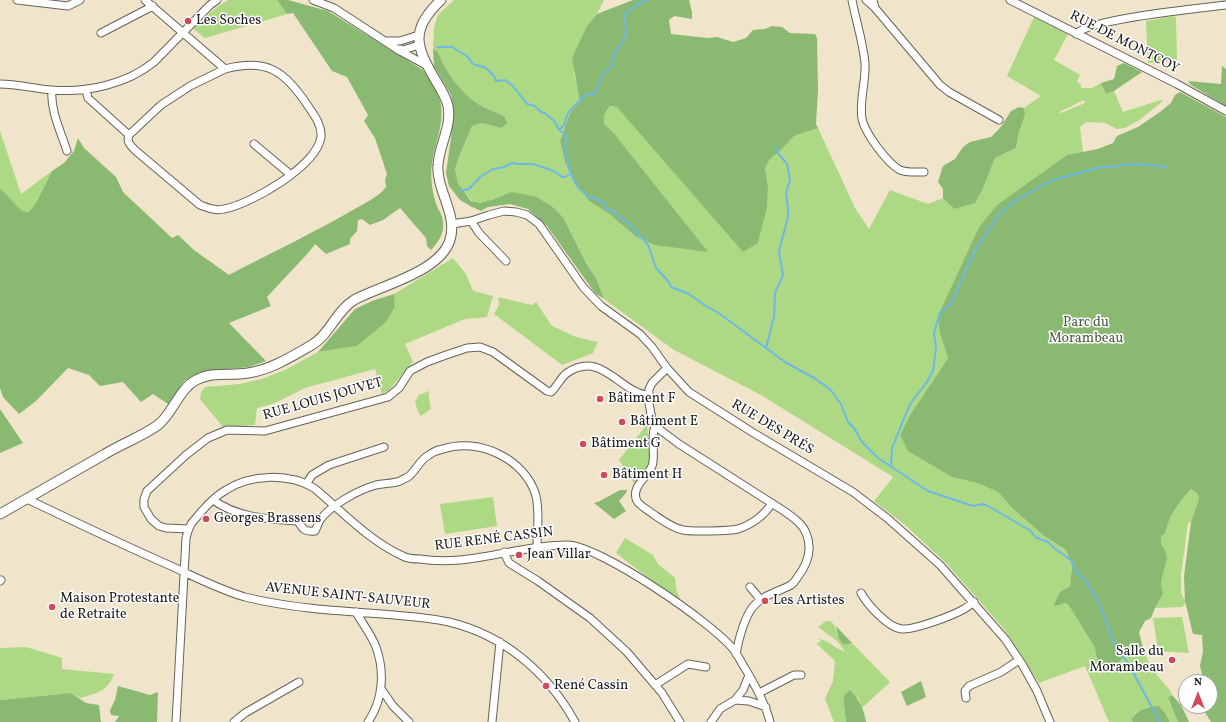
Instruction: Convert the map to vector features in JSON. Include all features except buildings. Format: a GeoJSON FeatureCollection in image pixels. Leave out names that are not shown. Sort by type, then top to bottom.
{"type":"FeatureCollection","features":[{"type":"Feature","properties":{"kind":"main road"},"geometry":{"type":"LineString","coordinates":[[0,514],[156,426],[166,418],[185,389],[196,380],[206,376],[248,373],[269,367],[313,345],[325,333],[342,310],[351,302],[432,264],[442,254],[450,240],[452,224],[438,174],[438,165],[448,124],[448,104],[426,65],[418,45],[423,21],[434,6],[441,0]]}},
{"type":"Feature","properties":{"kind":"street"},"geometry":{"type":"LineString","coordinates":[[16,0],[68,6],[80,0]]}},
{"type":"Feature","properties":{"kind":"street"},"geometry":{"type":"LineString","coordinates":[[145,0],[225,69]]}},
{"type":"Feature","properties":{"kind":"street"},"geometry":{"type":"LineString","coordinates":[[0,84],[64,91],[99,87],[126,79],[145,69],[154,62],[210,5],[217,0]]}},
{"type":"Feature","properties":{"kind":"street"},"geometry":{"type":"LineString","coordinates":[[313,0],[334,8],[400,51],[426,65]]}},
{"type":"Feature","properties":{"kind":"street"},"geometry":{"type":"LineString","coordinates":[[852,0],[864,60],[862,111],[864,126],[892,164],[906,172],[924,172]]}},
{"type":"Feature","properties":{"kind":"street"},"geometry":{"type":"LineString","coordinates":[[866,0],[875,8],[940,85],[949,92],[999,120]]}},
{"type":"Feature","properties":{"kind":"street"},"geometry":{"type":"LineString","coordinates":[[873,0],[875,8]]}},
{"type":"Feature","properties":{"kind":"street","name":"RUE DE MONTCOY"},"geometry":{"type":"LineString","coordinates":[[1010,0],[1178,84],[1226,110]]}},
{"type":"Feature","properties":{"kind":"street"},"geometry":{"type":"LineString","coordinates":[[1076,34],[1078,31],[1093,25],[1133,17],[1226,5]]}},
{"type":"Feature","properties":{"kind":"street"},"geometry":{"type":"LineString","coordinates":[[101,33],[153,6]]}},
{"type":"Feature","properties":{"kind":"street"},"geometry":{"type":"LineString","coordinates":[[386,41],[400,41],[419,35]]}},
{"type":"Feature","properties":{"kind":"street"},"geometry":{"type":"LineString","coordinates":[[400,41],[400,51]]}},
{"type":"Feature","properties":{"kind":"street"},"geometry":{"type":"LineString","coordinates":[[400,51],[418,45]]}},
{"type":"Feature","properties":{"kind":"street"},"geometry":{"type":"LineString","coordinates":[[256,64],[276,71],[283,76],[303,98],[318,122],[321,136],[319,144],[314,152],[281,183],[249,201],[222,210],[211,209],[200,205],[136,151],[128,143],[127,139],[129,135],[160,105],[190,86],[225,69],[240,65],[256,64]]}},
{"type":"Feature","properties":{"kind":"street"},"geometry":{"type":"LineString","coordinates":[[86,89],[88,98],[129,135]]}},
{"type":"Feature","properties":{"kind":"street"},"geometry":{"type":"LineString","coordinates":[[52,90],[51,99],[53,109],[67,151]]}},
{"type":"Feature","properties":{"kind":"street"},"geometry":{"type":"LineString","coordinates":[[254,144],[291,175]]}},
{"type":"Feature","properties":{"kind":"street","name":"RUE DES PRÉS"},"geometry":{"type":"LineString","coordinates":[[452,224],[471,222],[504,211],[527,215],[539,224],[584,287],[601,306],[640,334],[652,347],[667,368],[689,392],[852,492],[887,518],[940,565],[1005,639],[1037,690],[1050,722]]}},
{"type":"Feature","properties":{"kind":"street"},"geometry":{"type":"LineString","coordinates":[[471,222],[479,233],[506,261]]}},
{"type":"Feature","properties":{"kind":"street","name":"RUE LOUIS JOUVET"},"geometry":{"type":"LineString","coordinates":[[189,529],[166,528],[159,526],[151,519],[144,507],[144,499],[147,491],[186,455],[208,438],[227,430],[265,431],[388,397],[399,388],[410,371],[427,362],[467,348],[480,347],[493,352],[547,391],[551,392],[561,379],[568,373],[584,367],[594,367],[605,371],[641,394],[649,395]]}},
{"type":"Feature","properties":{"kind":"street"},"geometry":{"type":"LineString","coordinates":[[667,368],[652,383],[649,389],[652,420],[655,426],[679,444],[772,503],[798,522],[806,533],[809,546],[808,557],[803,570],[793,584],[771,594],[752,608],[743,627],[736,654]]}},
{"type":"Feature","properties":{"kind":"street"},"geometry":{"type":"LineString","coordinates":[[655,426],[652,434],[652,466],[635,492],[635,495],[637,501],[642,506],[669,524],[683,530],[738,529],[754,521],[768,511],[772,503]]}},
{"type":"Feature","properties":{"kind":"street"},"geometry":{"type":"LineString","coordinates":[[213,500],[224,508],[241,514],[264,519],[298,521],[307,532],[315,531],[320,520],[336,506],[358,492],[377,485],[393,484],[408,477],[428,455],[444,448],[463,446],[477,447],[496,452],[514,464],[529,479],[536,496],[538,514],[537,548]]}},
{"type":"Feature","properties":{"kind":"street"},"geometry":{"type":"LineString","coordinates":[[307,483],[312,475],[329,465],[384,447]]}},
{"type":"Feature","properties":{"kind":"street","name":"RUE RENÉ CASSIN"},"geometry":{"type":"LineString","coordinates":[[176,722],[186,538],[191,524],[206,506],[225,490],[248,480],[275,477],[307,483],[336,506],[371,538],[406,557],[433,561],[472,558],[504,552],[567,545],[577,546],[595,553],[676,602],[712,629],[736,654],[759,693],[766,707],[770,722]]}},
{"type":"Feature","properties":{"kind":"street","name":"AVENUE SAINT-SAUVEUR"},"geometry":{"type":"LineString","coordinates":[[27,499],[184,572],[243,596],[296,606],[414,616],[449,622],[468,628],[500,642],[536,669],[558,694],[575,722]]}},
{"type":"Feature","properties":{"kind":"street"},"geometry":{"type":"LineString","coordinates":[[504,552],[509,563],[532,577],[590,618],[627,652],[656,685],[680,722]]}},
{"type":"Feature","properties":{"kind":"street"},"geometry":{"type":"LineString","coordinates":[[750,587],[761,600]]}},
{"type":"Feature","properties":{"kind":"street"},"geometry":{"type":"LineString","coordinates":[[861,592],[878,615],[889,624],[901,629],[915,627],[941,619],[964,610],[974,602]]}},
{"type":"Feature","properties":{"kind":"street"},"geometry":{"type":"LineString","coordinates":[[356,612],[376,646],[381,664],[382,690],[368,722]]}},
{"type":"Feature","properties":{"kind":"street"},"geometry":{"type":"LineString","coordinates":[[492,722],[500,642]]}},
{"type":"Feature","properties":{"kind":"street"},"geometry":{"type":"LineString","coordinates":[[966,698],[965,691],[969,686],[1001,672],[1019,660]]}},
{"type":"Feature","properties":{"kind":"street"},"geometry":{"type":"LineString","coordinates":[[656,685],[688,664],[706,667]]}},
{"type":"Feature","properties":{"kind":"street"},"geometry":{"type":"LineString","coordinates":[[711,722],[720,709],[735,700],[743,690],[749,675]]}},
{"type":"Feature","properties":{"kind":"street"},"geometry":{"type":"LineString","coordinates":[[759,693],[794,675],[801,675]]}},
{"type":"Feature","properties":{"kind":"street"},"geometry":{"type":"LineString","coordinates":[[234,722],[246,713],[299,682]]}},
{"type":"Feature","properties":{"kind":"street"},"geometry":{"type":"LineString","coordinates":[[382,690],[393,706],[409,722]]}},
{"type":"Feature","properties":{"kind":"street"},"geometry":{"type":"LineString","coordinates":[[735,700],[749,701],[766,707]]}},
{"type":"Feature","properties":{"kind":"green space"},"geometry":{"type":"Polygon","coordinates":[[[228,0],[277,0],[287,14],[205,38],[192,28],[217,7],[228,0]]]}},
{"type":"Feature","properties":{"kind":"green space"},"geometry":{"type":"Polygon","coordinates":[[[277,0],[288,0],[328,11],[423,70],[426,74],[440,100],[442,112],[431,173],[434,196],[443,222],[443,231],[437,243],[431,250],[427,246],[426,238],[400,208],[383,220],[370,225],[362,219],[358,220],[357,231],[350,239],[350,244],[326,254],[315,244],[267,297],[271,306],[229,323],[266,361],[249,367],[200,372],[184,381],[168,404],[153,394],[141,402],[123,382],[100,386],[89,375],[68,368],[36,401],[19,414],[3,397],[0,388],[0,188],[22,211],[29,212],[36,203],[52,171],[64,163],[74,151],[78,138],[84,148],[116,177],[123,192],[172,238],[178,235],[194,250],[229,275],[366,203],[383,191],[386,187],[385,180],[387,174],[375,138],[364,121],[368,115],[347,77],[332,71],[293,13],[287,14],[277,0]]]}},
{"type":"Feature","properties":{"kind":"green space"},"geometry":{"type":"Polygon","coordinates":[[[454,0],[604,0],[597,14],[587,26],[574,74],[580,102],[570,113],[560,141],[565,162],[574,182],[589,201],[608,213],[635,236],[612,131],[604,124],[604,115],[610,106],[617,107],[758,243],[767,208],[768,186],[765,168],[770,159],[794,136],[818,128],[855,208],[869,229],[890,190],[928,204],[943,198],[954,209],[984,186],[995,158],[1016,148],[1019,132],[1025,115],[1024,108],[1041,96],[1007,76],[1034,17],[1068,34],[1054,60],[1080,75],[1077,81],[1081,85],[1081,88],[1092,88],[1101,83],[1106,94],[1114,91],[1123,112],[1161,100],[1163,101],[1138,121],[1125,128],[1117,129],[1105,123],[1086,122],[1080,127],[1083,152],[1067,155],[998,205],[979,227],[940,334],[948,358],[910,415],[900,435],[909,451],[952,477],[977,483],[998,492],[1012,508],[1044,536],[1066,550],[1072,566],[1070,586],[1060,592],[1053,606],[1065,603],[1068,604],[1095,648],[1096,656],[1126,654],[1130,644],[1143,648],[1153,669],[1169,688],[1172,695],[1168,699],[1178,722],[1170,722],[1165,713],[1147,707],[1135,713],[1131,720],[1133,722],[1109,722],[1085,666],[1039,683],[1004,629],[946,563],[905,525],[874,501],[893,477],[761,395],[674,350],[604,299],[596,278],[586,263],[563,217],[553,207],[537,197],[494,199],[480,203],[472,201],[458,183],[455,169],[460,154],[472,126],[482,123],[501,128],[504,116],[481,106],[460,88],[449,74],[438,52],[433,49],[434,27],[438,15],[454,0]],[[1084,100],[1059,112],[1061,113],[1085,103],[1084,100]]]}},
{"type":"Feature","properties":{"kind":"green space"},"geometry":{"type":"Polygon","coordinates":[[[633,0],[689,0],[692,19],[674,16],[669,20],[671,34],[708,38],[717,37],[733,42],[746,38],[753,30],[765,29],[772,26],[782,27],[790,33],[815,34],[817,38],[818,90],[816,124],[818,128],[794,136],[770,159],[765,168],[768,186],[767,208],[758,243],[743,252],[617,107],[610,106],[604,115],[604,124],[612,131],[708,252],[655,245],[635,236],[608,213],[589,201],[574,182],[565,162],[560,141],[570,113],[580,102],[572,58],[587,26],[597,14],[633,0]]]}},
{"type":"Feature","properties":{"kind":"green space"},"geometry":{"type":"Polygon","coordinates":[[[1175,16],[1177,60],[1148,63],[1146,21],[1175,16]]]}},
{"type":"Feature","properties":{"kind":"green space"},"geometry":{"type":"Polygon","coordinates":[[[433,49],[438,52],[449,74],[466,94],[481,106],[504,116],[507,123],[501,128],[482,123],[472,126],[455,169],[458,183],[471,201],[480,203],[512,192],[537,197],[553,207],[563,217],[586,263],[596,278],[604,299],[595,293],[547,226],[528,209],[510,204],[488,207],[481,211],[460,200],[449,186],[446,173],[454,110],[451,95],[434,66],[433,49]]]}},
{"type":"Feature","properties":{"kind":"green space"},"geometry":{"type":"Polygon","coordinates":[[[1124,63],[1142,72],[1114,91],[1106,94],[1101,83],[1114,79],[1117,66],[1124,63]]]}},
{"type":"Feature","properties":{"kind":"green space"},"geometry":{"type":"Polygon","coordinates":[[[1222,66],[1226,69],[1226,106],[1191,85],[1188,81],[1221,84],[1222,66]]]}},
{"type":"Feature","properties":{"kind":"green space","name":"Parc du Morambeau"},"geometry":{"type":"Polygon","coordinates":[[[1180,92],[1226,117],[1226,722],[1211,722],[1206,714],[1218,714],[1218,674],[1202,674],[1200,666],[1203,652],[1202,635],[1193,634],[1185,601],[1184,576],[1191,522],[1199,499],[1198,494],[1191,489],[1186,494],[1172,516],[1165,534],[1161,536],[1161,543],[1166,552],[1167,559],[1161,582],[1163,594],[1151,618],[1145,621],[1139,632],[1143,648],[1130,645],[1127,652],[1117,664],[1110,669],[1101,665],[1096,656],[1095,648],[1068,604],[1065,603],[1053,606],[1060,592],[1070,586],[1072,566],[1066,550],[1044,536],[1012,508],[998,492],[977,483],[952,477],[908,451],[900,435],[910,415],[948,358],[940,334],[938,316],[979,227],[997,205],[1067,155],[1098,149],[1113,143],[1117,136],[1138,127],[1160,112],[1171,103],[1175,95],[1180,92]]]}},
{"type":"Feature","properties":{"kind":"green space"},"geometry":{"type":"Polygon","coordinates":[[[1019,107],[1024,108],[1025,115],[1019,132],[1016,148],[995,158],[984,186],[975,203],[954,209],[943,198],[943,189],[938,182],[943,166],[955,159],[963,147],[970,142],[991,137],[1000,128],[1011,111],[1019,107]]]}},
{"type":"Feature","properties":{"kind":"green space"},"geometry":{"type":"Polygon","coordinates":[[[0,131],[21,194],[52,171],[36,203],[29,212],[22,211],[0,188],[0,131]]]}},
{"type":"Feature","properties":{"kind":"green space"},"geometry":{"type":"Polygon","coordinates":[[[453,258],[466,274],[473,291],[493,296],[487,317],[465,319],[405,344],[413,362],[389,390],[382,394],[375,369],[305,388],[273,404],[257,408],[255,425],[223,427],[200,399],[201,392],[205,387],[240,384],[262,379],[287,369],[318,352],[356,346],[386,322],[395,307],[394,294],[453,258]]]}},
{"type":"Feature","properties":{"kind":"green space"},"geometry":{"type":"Polygon","coordinates":[[[394,294],[395,307],[386,322],[362,342],[356,346],[318,352],[355,309],[372,301],[394,294]]]}},
{"type":"Feature","properties":{"kind":"green space"},"geometry":{"type":"Polygon","coordinates":[[[498,297],[532,305],[536,302],[552,326],[576,337],[598,342],[593,353],[562,365],[494,314],[499,305],[498,297]]]}},
{"type":"Feature","properties":{"kind":"green space"},"geometry":{"type":"Polygon","coordinates":[[[429,391],[431,409],[421,416],[415,402],[419,395],[429,391]]]}},
{"type":"Feature","properties":{"kind":"green space"},"geometry":{"type":"Polygon","coordinates":[[[0,409],[23,443],[0,453],[0,409]]]}},
{"type":"Feature","properties":{"kind":"green space"},"geometry":{"type":"Polygon","coordinates":[[[647,424],[650,462],[648,469],[634,483],[619,460],[647,424]]]}},
{"type":"Feature","properties":{"kind":"green space"},"geometry":{"type":"Polygon","coordinates":[[[1191,489],[1198,494],[1199,499],[1191,522],[1188,523],[1181,575],[1181,593],[1186,603],[1182,607],[1155,608],[1163,594],[1161,582],[1167,559],[1166,552],[1161,543],[1161,536],[1165,534],[1169,521],[1175,510],[1191,489]]]}},
{"type":"Feature","properties":{"kind":"green space"},"geometry":{"type":"Polygon","coordinates":[[[620,490],[627,490],[619,501],[626,511],[614,519],[594,503],[620,490]]]}},
{"type":"Feature","properties":{"kind":"green space"},"geometry":{"type":"Polygon","coordinates":[[[493,497],[497,526],[445,534],[440,504],[493,497]]]}},
{"type":"Feature","properties":{"kind":"green space"},"geometry":{"type":"Polygon","coordinates":[[[625,538],[653,555],[658,564],[675,578],[676,588],[680,599],[647,577],[616,553],[625,538]]]}},
{"type":"Feature","properties":{"kind":"green space"},"geometry":{"type":"Polygon","coordinates":[[[1182,617],[1189,653],[1158,651],[1153,618],[1182,617]]]}},
{"type":"Feature","properties":{"kind":"green space"},"geometry":{"type":"Polygon","coordinates":[[[826,621],[831,621],[844,645],[852,643],[890,682],[862,708],[858,697],[844,705],[846,722],[834,722],[825,699],[833,681],[835,661],[816,643],[821,642],[819,639],[823,640],[838,649],[845,651],[836,640],[818,627],[826,621]]]}},
{"type":"Feature","properties":{"kind":"green space"},"geometry":{"type":"Polygon","coordinates":[[[836,626],[852,643],[844,645],[839,639],[836,626]]]}},
{"type":"Feature","properties":{"kind":"green space"},"geometry":{"type":"Polygon","coordinates":[[[26,647],[62,658],[62,669],[114,674],[108,685],[101,691],[80,698],[71,693],[0,700],[0,648],[26,647]]]}},
{"type":"Feature","properties":{"kind":"green space"},"geometry":{"type":"Polygon","coordinates":[[[921,681],[926,697],[907,706],[901,692],[921,681]]]}},
{"type":"Feature","properties":{"kind":"green space"},"geometry":{"type":"Polygon","coordinates":[[[118,686],[150,695],[158,692],[157,722],[115,722],[119,716],[111,715],[110,710],[115,700],[118,686]]]}},
{"type":"Feature","properties":{"kind":"green space"},"geometry":{"type":"Polygon","coordinates":[[[850,690],[861,704],[866,722],[846,722],[844,695],[850,690]]]}},
{"type":"Feature","properties":{"kind":"green space"},"geometry":{"type":"Polygon","coordinates":[[[71,693],[86,703],[99,705],[101,722],[0,722],[0,700],[71,693]]]}},
{"type":"Feature","properties":{"kind":"green space"},"geometry":{"type":"Polygon","coordinates":[[[1172,695],[1178,702],[1178,714],[1185,714],[1189,722],[1178,722],[1168,698],[1172,695]]]}},
{"type":"Feature","properties":{"kind":"green space"},"geometry":{"type":"Polygon","coordinates":[[[1159,706],[1170,722],[1133,722],[1131,720],[1136,713],[1143,709],[1159,706]]]}},
{"type":"Feature","properties":{"kind":"waterway"},"geometry":{"type":"LineString","coordinates":[[559,130],[564,125],[568,113],[586,94],[595,94],[603,73],[612,67],[615,52],[621,45],[625,35],[626,13],[647,0]]}},
{"type":"Feature","properties":{"kind":"waterway"},"geometry":{"type":"LineString","coordinates":[[437,47],[452,47],[467,56],[473,64],[486,68],[494,76],[496,81],[505,80],[512,85],[527,104],[535,106],[555,122],[559,130],[565,134],[565,151],[574,182],[588,197],[602,201],[606,209],[613,211],[632,227],[648,245],[656,268],[669,282],[671,287],[689,294],[720,314],[785,362],[814,378],[830,389],[841,404],[848,422],[854,428],[862,442],[878,458],[928,491],[973,506],[982,504],[988,506],[1031,531],[1035,537],[1048,542],[1072,561],[1077,573],[1084,578],[1098,601],[1115,645],[1128,663],[1160,722]]}},
{"type":"Feature","properties":{"kind":"waterway"},"geometry":{"type":"LineString","coordinates":[[766,348],[774,317],[775,293],[783,275],[779,251],[788,217],[786,193],[790,180],[787,164],[778,153],[777,147]]}},
{"type":"Feature","properties":{"kind":"waterway"},"geometry":{"type":"LineString","coordinates":[[460,191],[469,189],[480,177],[493,169],[504,167],[512,163],[533,164],[554,171],[562,177],[565,177],[571,173]]}},
{"type":"Feature","properties":{"kind":"waterway"},"geometry":{"type":"LineString","coordinates":[[891,466],[892,448],[910,404],[927,382],[933,371],[936,348],[934,333],[940,313],[951,304],[975,250],[1000,213],[1018,199],[1050,181],[1101,167],[1139,164],[1166,167]]}},
{"type":"Feature","properties":{"kind":"place","name":"Les Soches"},"geometry":{"type":"Point","coordinates":[188,21]}},
{"type":"Feature","properties":{"kind":"place","name":"Bâtiment F"},"geometry":{"type":"Point","coordinates":[600,399]}},
{"type":"Feature","properties":{"kind":"place","name":"Bâtiment E"},"geometry":{"type":"Point","coordinates":[622,422]}},
{"type":"Feature","properties":{"kind":"place","name":"Bâtiment G"},"geometry":{"type":"Point","coordinates":[583,444]}},
{"type":"Feature","properties":{"kind":"place","name":"Bâtiment H"},"geometry":{"type":"Point","coordinates":[604,475]}},
{"type":"Feature","properties":{"kind":"place","name":"Georges Brassens"},"geometry":{"type":"Point","coordinates":[206,519]}},
{"type":"Feature","properties":{"kind":"place","name":"Jean Villar"},"geometry":{"type":"Point","coordinates":[519,555]}},
{"type":"Feature","properties":{"kind":"place","name":"Les Artistes"},"geometry":{"type":"Point","coordinates":[765,601]}},
{"type":"Feature","properties":{"kind":"place","name":"Maison Protestante de Retraite"},"geometry":{"type":"Point","coordinates":[52,607]}},
{"type":"Feature","properties":{"kind":"place","name":"Salle du Morambeau"},"geometry":{"type":"Point","coordinates":[1172,660]}},
{"type":"Feature","properties":{"kind":"place","name":"René Cassin"},"geometry":{"type":"Point","coordinates":[546,686]}}]}
